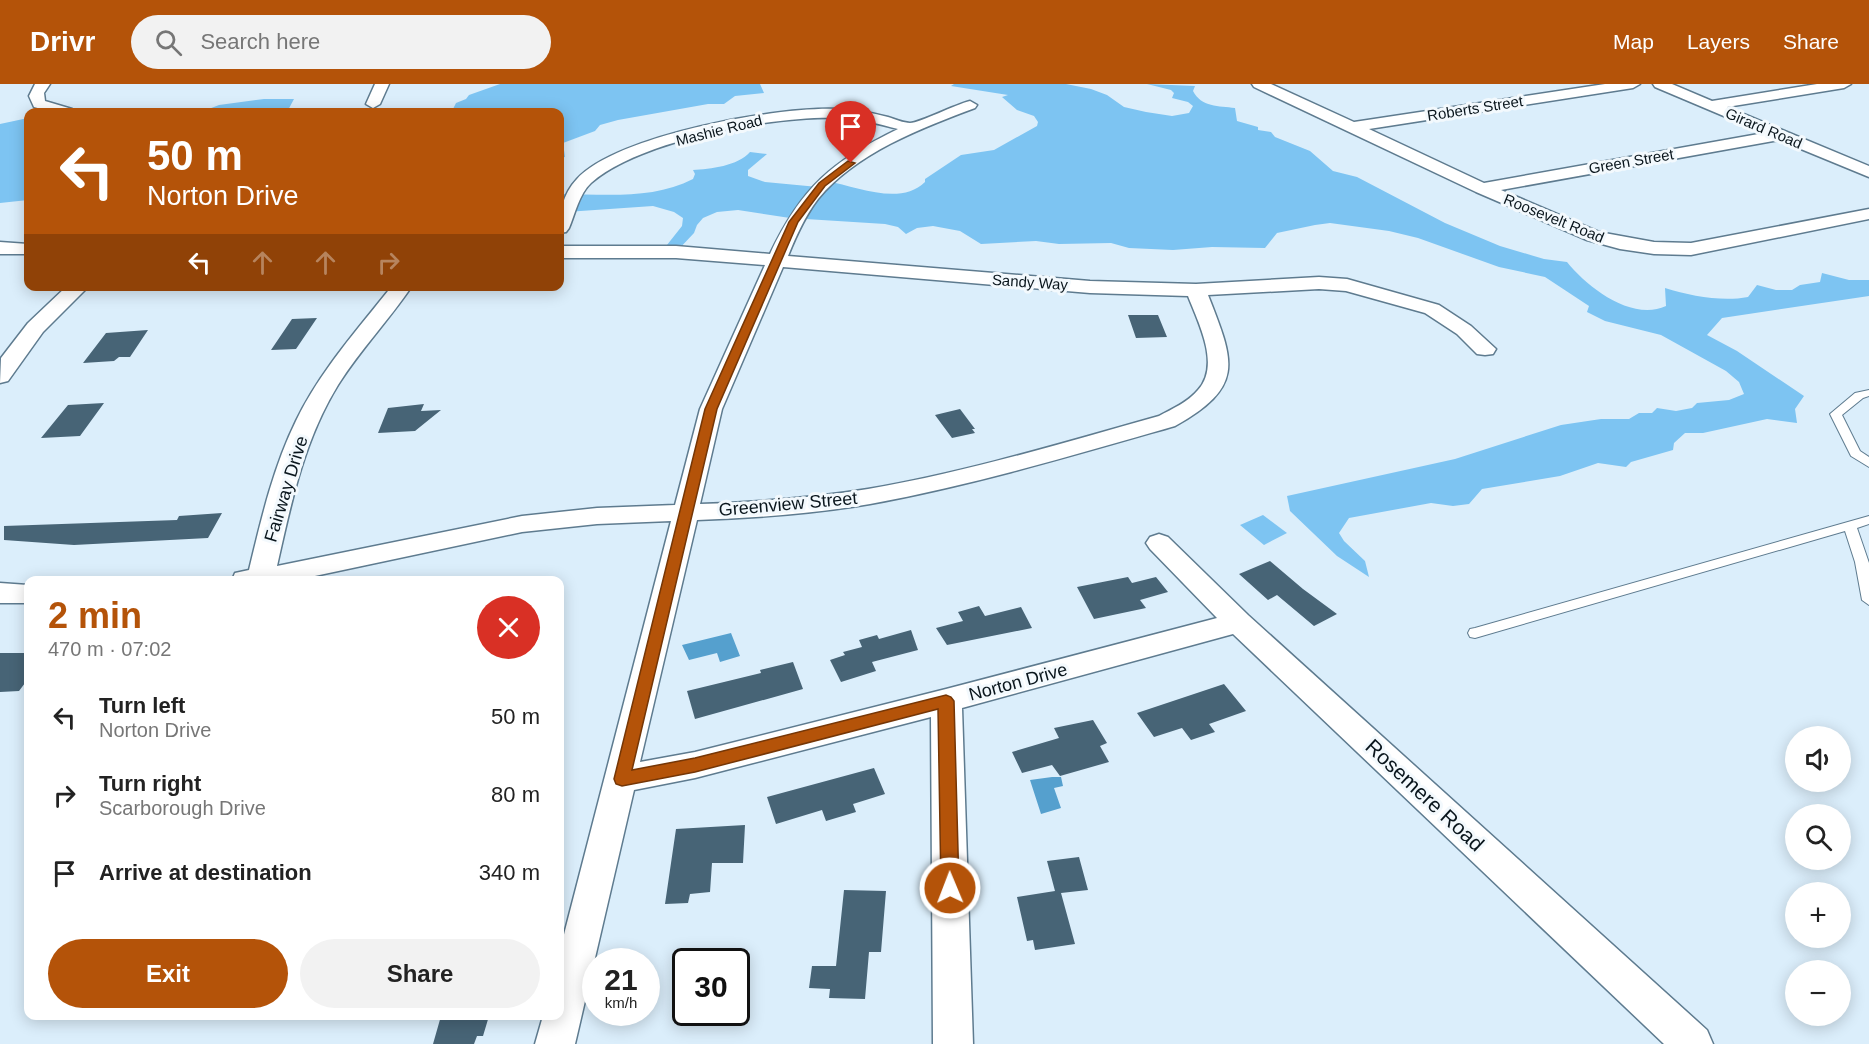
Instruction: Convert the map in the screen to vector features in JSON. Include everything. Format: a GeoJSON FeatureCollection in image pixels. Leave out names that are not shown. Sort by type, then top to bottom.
{"type":"FeatureCollection","features":[{"type":"Feature","properties":{"kind":"street"},"geometry":{"type":"LineString","coordinates":[[43,84],[35,98],[39,104],[53,108]]}},
{"type":"Feature","properties":{"kind":"street"},"geometry":{"type":"LineString","coordinates":[[373,104],[382,84]]}},
{"type":"Feature","properties":{"kind":"street","name":"Roosevelt Road"},"geometry":{"type":"LineString","coordinates":[[1260,84],[1482,188],[1593,236],[1654,248],[1691,249],[1717,246],[1869,214]]}},
{"type":"Feature","properties":{"kind":"street","name":"Roberts Street"},"geometry":{"type":"LineString","coordinates":[[1353,127],[1634,84]]}},
{"type":"Feature","properties":{"kind":"street","name":"Girard Road"},"geometry":{"type":"LineString","coordinates":[[1660,84],[1780,135],[1864,167]]}},
{"type":"Feature","properties":{"kind":"street"},"geometry":{"type":"LineString","coordinates":[[1711,106],[1844,84]]}},
{"type":"Feature","properties":{"kind":"street"},"geometry":{"type":"LineString","coordinates":[[564,1008],[711,409],[776,261],[794,222],[822,184],[838,171],[914,129],[970,105]]}},
{"type":"Feature","properties":{"kind":"street","name":"Mashie Road"},"geometry":{"type":"LineString","coordinates":[[564,219],[579,187],[598,169],[636,152],[698,133],[770,117],[825,112],[865,116],[914,129]]}},
{"type":"Feature","properties":{"kind":"street","name":"Green Street"},"geometry":{"type":"LineString","coordinates":[[1482,188],[1780,135]]}},
{"type":"Feature","properties":{"kind":"street"},"geometry":{"type":"LineString","coordinates":[[0,248],[24,249]]}},
{"type":"Feature","properties":{"kind":"street","name":"Sandy Way"},"geometry":{"type":"LineString","coordinates":[[564,252],[637,250],[1039,284],[1196,290],[1319,283],[1347,285],[1432,309],[1464,330],[1485,349]]}},
{"type":"Feature","properties":{"kind":"street","name":"Greenview Street"},"geometry":{"type":"LineString","coordinates":[[268,576],[522,524],[582,518],[820,504],[861,498],[965,478],[1167,421],[1189,411],[1208,394],[1218,381],[1217,350],[1196,290]]}},
{"type":"Feature","properties":{"kind":"street"},"geometry":{"type":"LineString","coordinates":[[0,376],[16,349],[37,323],[74,291]]}},
{"type":"Feature","properties":{"kind":"street","name":"Fairway Drive"},"geometry":{"type":"LineString","coordinates":[[254,576],[292,456],[317,401],[343,361],[399,291]]}},
{"type":"Feature","properties":{"kind":"street","name":"Rosemere Road"},"geometry":{"type":"LineString","coordinates":[[1159,543],[1238,622],[1693,1044]]}},
{"type":"Feature","properties":{"kind":"street"},"geometry":{"type":"LineString","coordinates":[[0,593],[24,594]]}},
{"type":"Feature","properties":{"kind":"street","name":"Norton Drive"},"geometry":{"type":"LineString","coordinates":[[622,779],[695,765],[946,701],[1238,622]]}},
{"type":"Feature","properties":{"kind":"street"},"geometry":{"type":"LineString","coordinates":[[946,701],[953,1044]]}},
{"type":"Feature","properties":{"kind":"street"},"geometry":{"type":"LineString","coordinates":[[555,1044],[561,1020]]}},
{"type":"Feature","properties":{"kind":"lane"},"geometry":{"type":"LineString","coordinates":[[1869,393],[1859,395],[1836,414],[1855,453],[1869,463]]}},
{"type":"Feature","properties":{"kind":"lane"},"geometry":{"type":"LineString","coordinates":[[1474,633],[1869,520]]}},
{"type":"Feature","properties":{"kind":"lane"},"geometry":{"type":"LineString","coordinates":[[1850,525],[1862,562],[1869,600]]}},
{"type":"Feature","properties":{"kind":"shaded area"},"geometry":{"type":"Polygon","coordinates":[[[500,84],[760,84],[764,93],[735,96],[724,104],[708,104],[618,120],[600,125],[595,131],[564,143],[564,108],[454,108],[456,103],[466,99],[469,95],[500,84]]]}},
{"type":"Feature","properties":{"kind":"shaded area"},"geometry":{"type":"Polygon","coordinates":[[[954,84],[1066,84],[1107,95],[1124,107],[1172,116],[1189,113],[1193,106],[1188,102],[1172,98],[1174,93],[1171,90],[1147,84],[1195,86],[1193,91],[1201,100],[1211,105],[1235,108],[1237,121],[1258,127],[1258,130],[1271,132],[1275,137],[1310,151],[1333,171],[1357,177],[1445,223],[1500,246],[1544,259],[1567,262],[1586,282],[1625,306],[1653,310],[1666,306],[1665,288],[1706,297],[1728,299],[1748,297],[1757,285],[1776,290],[1792,290],[1800,285],[1820,282],[1822,273],[1849,280],[1869,280],[1869,296],[1722,318],[1707,335],[1737,351],[1804,396],[1795,409],[1797,423],[1767,419],[1703,433],[1685,433],[1674,443],[1673,450],[1631,462],[1626,467],[1598,463],[1560,476],[1482,489],[1469,504],[1453,506],[1431,503],[1349,518],[1339,533],[1365,561],[1369,577],[1337,556],[1290,511],[1287,496],[1455,459],[1561,425],[1601,419],[1629,419],[1639,413],[1652,413],[1657,408],[1676,411],[1692,408],[1697,403],[1729,400],[1744,394],[1739,382],[1726,371],[1661,335],[1605,321],[1587,312],[1589,306],[1545,277],[1499,267],[1418,238],[1389,231],[1330,223],[1315,225],[1277,233],[1265,248],[1212,247],[1173,250],[1129,248],[1111,243],[1059,244],[1036,241],[981,244],[960,231],[933,226],[917,228],[906,234],[898,227],[885,224],[790,218],[738,210],[717,212],[703,218],[694,233],[677,251],[663,250],[682,226],[683,218],[674,212],[653,206],[564,213],[564,194],[611,195],[662,190],[693,179],[695,174],[693,170],[731,164],[750,152],[767,154],[748,170],[748,176],[765,182],[818,187],[827,181],[878,193],[904,193],[915,189],[925,182],[925,179],[961,155],[994,150],[1037,126],[1038,122],[1034,116],[1017,110],[1002,97],[1008,95],[951,86],[954,84]]]}},
{"type":"Feature","properties":{"kind":"shaded area"},"geometry":{"type":"Polygon","coordinates":[[[264,99],[294,99],[289,108],[211,108],[264,99]]]}},
{"type":"Feature","properties":{"kind":"shaded area"},"geometry":{"type":"Polygon","coordinates":[[[24,119],[24,200],[0,203],[0,124],[24,119]]]}},
{"type":"Feature","properties":{"kind":"shaded area"},"geometry":{"type":"Polygon","coordinates":[[[1263,515],[1287,533],[1264,545],[1240,525],[1263,515]]]}},
{"type":"Feature","properties":{"kind":"shaded area"},"geometry":{"type":"Polygon","coordinates":[[[731,633],[740,656],[720,662],[717,653],[689,660],[682,645],[731,633]]]}},
{"type":"Feature","properties":{"kind":"shaded area"},"geometry":{"type":"Polygon","coordinates":[[[1061,777],[1063,786],[1054,788],[1061,808],[1041,814],[1030,780],[1061,777]]]}},
{"type":"Feature","properties":{"kind":"building"},"geometry":{"type":"Polygon","coordinates":[[[1128,315],[1158,315],[1167,337],[1136,338],[1128,315]]]}},
{"type":"Feature","properties":{"kind":"building"},"geometry":{"type":"Polygon","coordinates":[[[317,318],[296,349],[271,350],[292,319],[317,318]]]}},
{"type":"Feature","properties":{"kind":"building"},"geometry":{"type":"Polygon","coordinates":[[[148,330],[130,357],[119,357],[114,361],[83,363],[106,333],[148,330]]]}},
{"type":"Feature","properties":{"kind":"building"},"geometry":{"type":"Polygon","coordinates":[[[104,403],[80,436],[41,438],[68,405],[104,403]]]}},
{"type":"Feature","properties":{"kind":"building"},"geometry":{"type":"Polygon","coordinates":[[[424,404],[421,411],[441,410],[415,431],[378,433],[388,408],[424,404]]]}},
{"type":"Feature","properties":{"kind":"building"},"geometry":{"type":"Polygon","coordinates":[[[960,409],[975,429],[972,429],[975,433],[952,438],[935,415],[960,409]]]}},
{"type":"Feature","properties":{"kind":"building"},"geometry":{"type":"Polygon","coordinates":[[[222,513],[208,538],[74,545],[4,540],[4,526],[177,520],[179,516],[222,513]]]}},
{"type":"Feature","properties":{"kind":"building"},"geometry":{"type":"Polygon","coordinates":[[[1270,561],[1337,614],[1314,626],[1277,595],[1268,600],[1239,574],[1270,561]]]}},
{"type":"Feature","properties":{"kind":"building"},"geometry":{"type":"Polygon","coordinates":[[[1128,577],[1132,583],[1156,577],[1168,592],[1140,600],[1146,608],[1094,619],[1077,587],[1128,577]]]}},
{"type":"Feature","properties":{"kind":"building"},"geometry":{"type":"Polygon","coordinates":[[[979,606],[985,616],[1021,607],[1032,628],[947,645],[936,628],[963,621],[958,612],[979,606]]]}},
{"type":"Feature","properties":{"kind":"building"},"geometry":{"type":"Polygon","coordinates":[[[911,630],[918,650],[872,662],[876,671],[841,682],[830,660],[845,655],[843,652],[862,647],[859,640],[877,635],[879,639],[911,630]]]}},
{"type":"Feature","properties":{"kind":"building"},"geometry":{"type":"Polygon","coordinates":[[[0,653],[24,653],[24,684],[19,691],[0,692],[0,653]]]}},
{"type":"Feature","properties":{"kind":"building"},"geometry":{"type":"Polygon","coordinates":[[[793,662],[803,689],[695,719],[687,691],[761,673],[760,670],[793,662]]]}},
{"type":"Feature","properties":{"kind":"building"},"geometry":{"type":"Polygon","coordinates":[[[1224,684],[1246,711],[1209,724],[1215,732],[1191,740],[1182,728],[1154,737],[1137,713],[1224,684]]]}},
{"type":"Feature","properties":{"kind":"building"},"geometry":{"type":"Polygon","coordinates":[[[1093,720],[1107,743],[1100,746],[1109,762],[1060,776],[1052,765],[1022,773],[1012,752],[1059,738],[1054,728],[1093,720]]]}},
{"type":"Feature","properties":{"kind":"building"},"geometry":{"type":"Polygon","coordinates":[[[874,768],[885,794],[853,804],[856,812],[826,821],[822,810],[776,824],[767,797],[874,768]]]}},
{"type":"Feature","properties":{"kind":"building"},"geometry":{"type":"Polygon","coordinates":[[[745,825],[743,863],[712,863],[710,892],[690,894],[688,903],[665,904],[676,829],[745,825]]]}},
{"type":"Feature","properties":{"kind":"building"},"geometry":{"type":"Polygon","coordinates":[[[1079,857],[1088,890],[1061,893],[1075,944],[1035,950],[1033,940],[1027,941],[1017,897],[1055,891],[1047,861],[1079,857]]]}},
{"type":"Feature","properties":{"kind":"building"},"geometry":{"type":"Polygon","coordinates":[[[844,890],[886,891],[881,952],[869,952],[865,999],[829,998],[830,989],[809,988],[812,966],[836,966],[844,890]]]}},
{"type":"Feature","properties":{"kind":"building"},"geometry":{"type":"Polygon","coordinates":[[[440,1020],[488,1020],[483,1036],[477,1036],[474,1044],[433,1044],[440,1020]]]}},
{"type":"Feature","properties":{"kind":"route"},"geometry":{"type":"LineString","coordinates":[[851,163],[822,184],[794,222],[711,409],[622,779],[695,765],[946,701],[950,888]]}}]}
